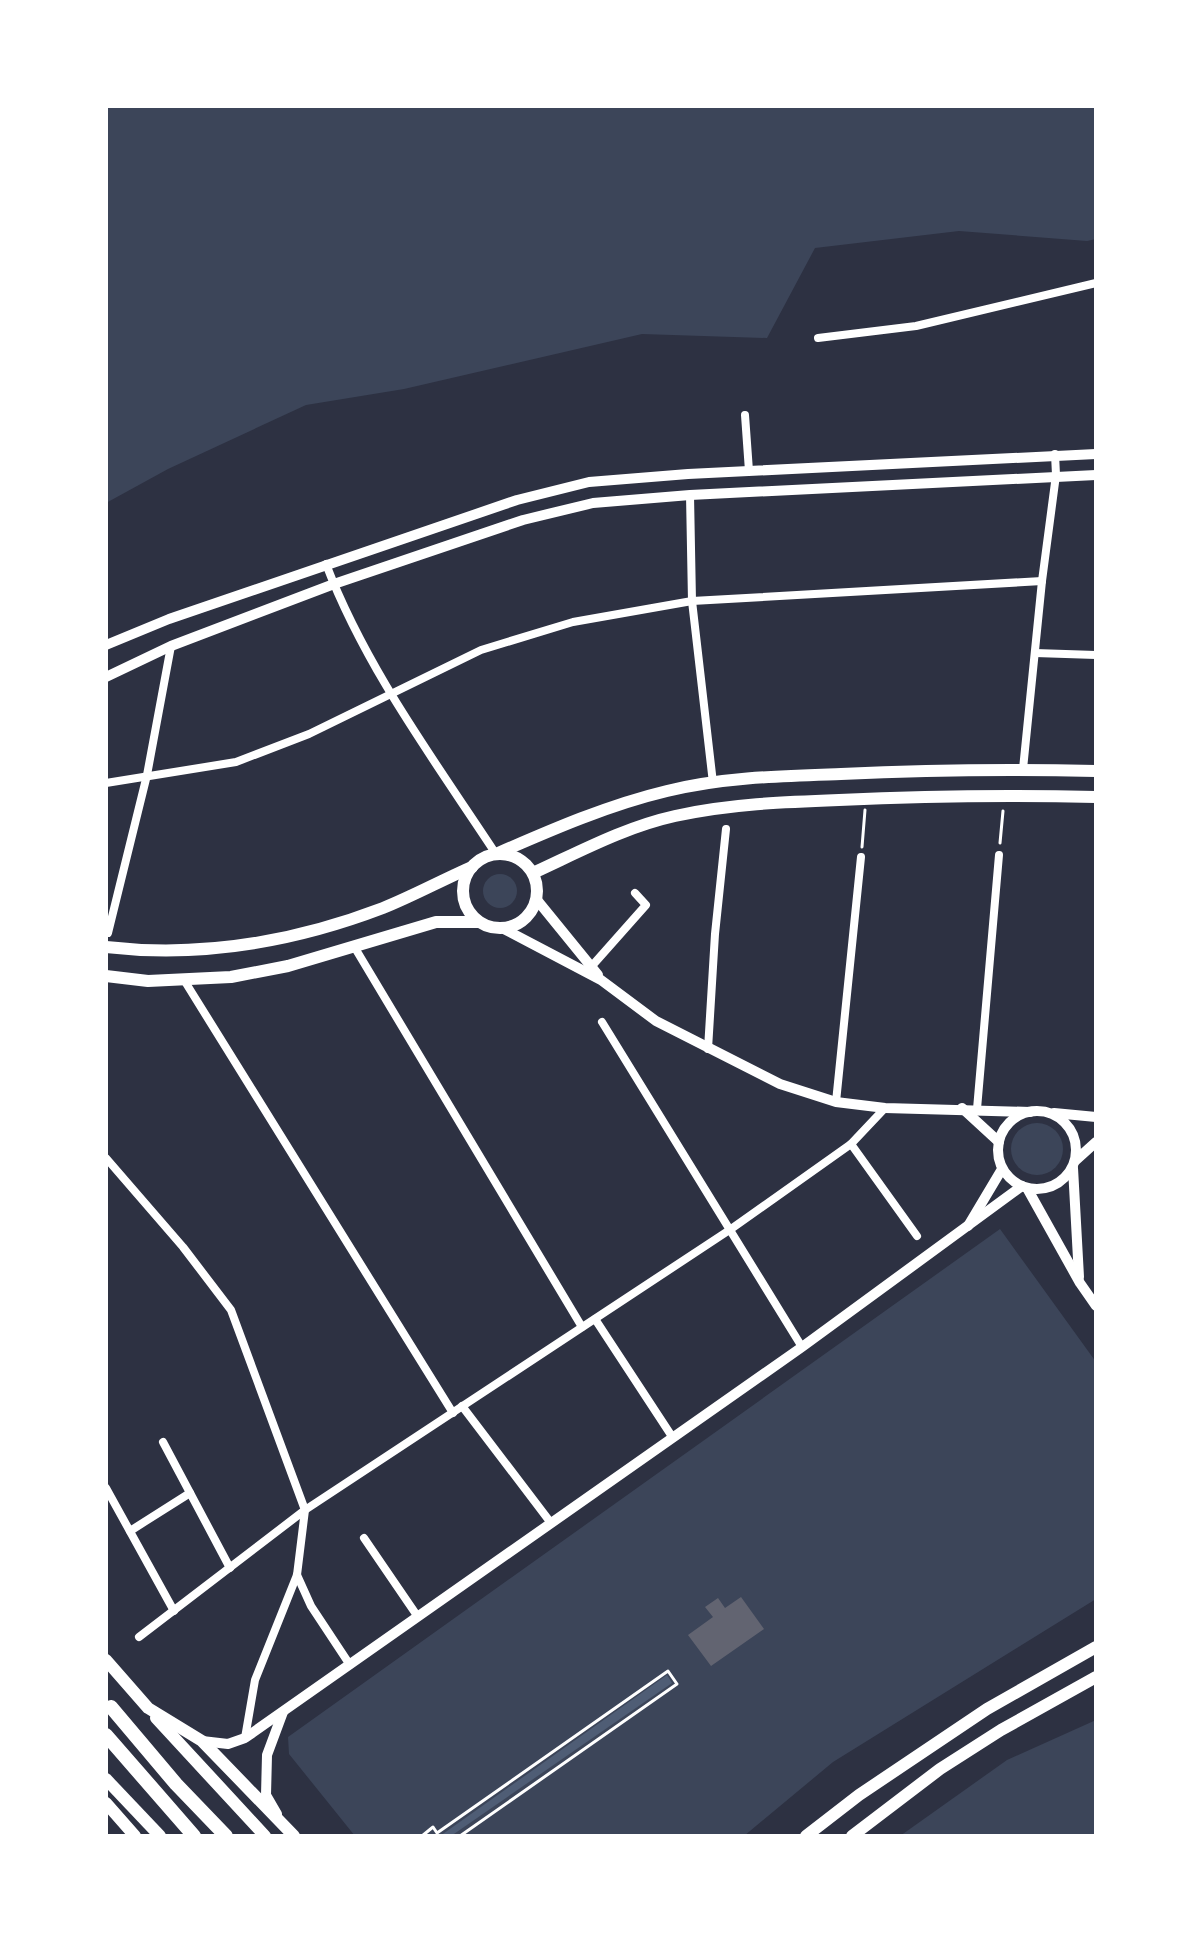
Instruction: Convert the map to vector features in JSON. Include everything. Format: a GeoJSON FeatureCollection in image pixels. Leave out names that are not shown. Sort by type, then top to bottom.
{"type":"FeatureCollection","features":[{"type":"Feature","properties":{"kind":"highway"},"geometry":{"type":"LineString","coordinates":[[111,1707],[176,1784],[226,1836]]}},
{"type":"Feature","properties":{"kind":"highway"},"geometry":{"type":"LineString","coordinates":[[106,1735],[194,1836]]}},
{"type":"Feature","properties":{"kind":"main road"},"geometry":{"type":"LineString","coordinates":[[107,940],[172,952],[219,949],[277,939],[382,908],[472,867],[487,856],[615,807],[667,791],[713,783],[764,777],[1023,769],[1096,771]]}},
{"type":"Feature","properties":{"kind":"main road"},"geometry":{"type":"LineString","coordinates":[[533,873],[624,831],[673,816],[766,803],[1005,795],[1096,797]]}},
{"type":"Feature","properties":{"kind":"main road"},"geometry":{"type":"LineString","coordinates":[[472,867],[463,889],[464,902],[479,922],[495,929],[504,929],[525,920],[537,900],[537,882],[533,873],[518,858],[496,854]]}},
{"type":"Feature","properties":{"kind":"main road"},"geometry":{"type":"LineString","coordinates":[[106,976],[148,981],[231,977],[288,966],[436,922],[479,922]]}},
{"type":"Feature","properties":{"kind":"main road"},"geometry":{"type":"LineString","coordinates":[[806,1836],[859,1795],[987,1709],[1096,1647]]}},
{"type":"Feature","properties":{"kind":"main road"},"geometry":{"type":"LineString","coordinates":[[106,1660],[265,1836]]}},
{"type":"Feature","properties":{"kind":"main road"},"geometry":{"type":"LineString","coordinates":[[852,1836],[940,1769],[1001,1730],[1096,1677]]}},
{"type":"Feature","properties":{"kind":"main road"},"geometry":{"type":"LineString","coordinates":[[148,1708],[202,1741],[294,1836]]}},
{"type":"Feature","properties":{"kind":"main road"},"geometry":{"type":"LineString","coordinates":[[987,1709],[1001,1730]]}},
{"type":"Feature","properties":{"kind":"main road"},"geometry":{"type":"LineString","coordinates":[[106,1779],[160,1836]]}},
{"type":"Feature","properties":{"kind":"main road"},"geometry":{"type":"LineString","coordinates":[[106,1803],[135,1836]]}},
{"type":"Feature","properties":{"kind":"street"},"geometry":{"type":"LineString","coordinates":[[818,338],[916,326],[1096,283]]}},
{"type":"Feature","properties":{"kind":"street"},"geometry":{"type":"LineString","coordinates":[[745,415],[749,471]]}},
{"type":"Feature","properties":{"kind":"street"},"geometry":{"type":"LineString","coordinates":[[1023,769],[1056,475],[1055,454]]}},
{"type":"Feature","properties":{"kind":"street"},"geometry":{"type":"LineString","coordinates":[[106,645],[169,619],[326,564],[517,500],[589,482],[1096,454]]}},
{"type":"Feature","properties":{"kind":"street"},"geometry":{"type":"LineString","coordinates":[[106,677],[171,646],[334,584],[523,520],[593,503],[690,495],[1096,475]]}},
{"type":"Feature","properties":{"kind":"street"},"geometry":{"type":"LineString","coordinates":[[690,495],[692,601],[713,783]]}},
{"type":"Feature","properties":{"kind":"street"},"geometry":{"type":"LineString","coordinates":[[326,564],[391,694],[496,854]]}},
{"type":"Feature","properties":{"kind":"street"},"geometry":{"type":"LineString","coordinates":[[106,783],[236,762],[309,734],[481,650],[573,622],[692,601],[1042,581]]}},
{"type":"Feature","properties":{"kind":"street"},"geometry":{"type":"LineString","coordinates":[[107,940],[147,775],[171,646]]}},
{"type":"Feature","properties":{"kind":"street"},"geometry":{"type":"LineString","coordinates":[[1035,653],[1096,655]]}},
{"type":"Feature","properties":{"kind":"street"},"geometry":{"type":"LineString","coordinates":[[708,1049],[715,934],[726,829]]}},
{"type":"Feature","properties":{"kind":"street"},"geometry":{"type":"LineString","coordinates":[[977,1109],[999,855]]}},
{"type":"Feature","properties":{"kind":"street"},"geometry":{"type":"LineString","coordinates":[[836,1102],[861,857]]}},
{"type":"Feature","properties":{"kind":"street"},"geometry":{"type":"LineString","coordinates":[[591,967],[646,905],[635,893]]}},
{"type":"Feature","properties":{"kind":"street"},"geometry":{"type":"LineString","coordinates":[[537,900],[601,980]]}},
{"type":"Feature","properties":{"kind":"street"},"geometry":{"type":"LineString","coordinates":[[504,929],[601,980],[656,1021],[708,1049],[780,1084],[836,1102],[885,1108],[962,1108],[1096,1117]]}},
{"type":"Feature","properties":{"kind":"street"},"geometry":{"type":"LineString","coordinates":[[355,948],[582,1327]]}},
{"type":"Feature","properties":{"kind":"street"},"geometry":{"type":"LineString","coordinates":[[184,980],[453,1413]]}},
{"type":"Feature","properties":{"kind":"street"},"geometry":{"type":"LineString","coordinates":[[602,1022],[802,1347]]}},
{"type":"Feature","properties":{"kind":"street"},"geometry":{"type":"LineString","coordinates":[[139,1637],[305,1510],[731,1229],[851,1144],[885,1108]]}},
{"type":"Feature","properties":{"kind":"street"},"geometry":{"type":"LineString","coordinates":[[962,1108],[999,1142]]}},
{"type":"Feature","properties":{"kind":"street"},"geometry":{"type":"LineString","coordinates":[[1030,1112],[1010,1122],[999,1142],[998,1157],[1002,1169],[1024,1187],[1040,1189],[1054,1186],[1065,1179],[1074,1164],[1096,1142]]}},
{"type":"Feature","properties":{"kind":"street"},"geometry":{"type":"LineString","coordinates":[[1046,1112],[1058,1117],[1074,1136],[1080,1283]]}},
{"type":"Feature","properties":{"kind":"street"},"geometry":{"type":"LineString","coordinates":[[851,1144],[917,1236]]}},
{"type":"Feature","properties":{"kind":"street"},"geometry":{"type":"LineString","coordinates":[[106,1158],[183,1247],[231,1310],[305,1510],[297,1575],[255,1680],[245,1738]]}},
{"type":"Feature","properties":{"kind":"street"},"geometry":{"type":"LineString","coordinates":[[964,1231],[1002,1169]]}},
{"type":"Feature","properties":{"kind":"street"},"geometry":{"type":"LineString","coordinates":[[202,1741],[228,1744],[245,1738],[802,1347],[1024,1187]]}},
{"type":"Feature","properties":{"kind":"street"},"geometry":{"type":"LineString","coordinates":[[1024,1187],[1096,1306]]}},
{"type":"Feature","properties":{"kind":"street"},"geometry":{"type":"LineString","coordinates":[[595,1319],[673,1438]]}},
{"type":"Feature","properties":{"kind":"street"},"geometry":{"type":"LineString","coordinates":[[462,1406],[551,1523]]}},
{"type":"Feature","properties":{"kind":"street"},"geometry":{"type":"LineString","coordinates":[[163,1442],[230,1568]]}},
{"type":"Feature","properties":{"kind":"street"},"geometry":{"type":"LineString","coordinates":[[106,1488],[174,1611]]}},
{"type":"Feature","properties":{"kind":"street"},"geometry":{"type":"LineString","coordinates":[[130,1531],[190,1493]]}},
{"type":"Feature","properties":{"kind":"street"},"geometry":{"type":"LineString","coordinates":[[364,1538],[418,1617]]}},
{"type":"Feature","properties":{"kind":"street"},"geometry":{"type":"LineString","coordinates":[[297,1575],[311,1606],[350,1665]]}},
{"type":"Feature","properties":{"kind":"street"},"geometry":{"type":"LineString","coordinates":[[282,1823],[266,1795],[267,1755],[283,1712]]}},
{"type":"Feature","properties":{"kind":"path"},"geometry":{"type":"LineString","coordinates":[[999,855],[1005,795]]}},
{"type":"Feature","properties":{"kind":"path"},"geometry":{"type":"LineString","coordinates":[[861,857],[866,798]]}},
{"type":"Feature","properties":{"kind":"path"},"geometry":{"type":"LineString","coordinates":[[422,1836],[433,1827],[437,1833],[668,1671],[677,1684],[460,1836]]}},
{"type":"Feature","properties":{"kind":"shaded area"},"geometry":{"type":"Polygon","coordinates":[[[106,106],[1096,106],[1096,239],[1087,241],[959,231],[815,248],[767,338],[642,334],[404,389],[306,405],[168,469],[106,503],[106,106]]]}},
{"type":"Feature","properties":{"kind":"shaded area"},"geometry":{"type":"Polygon","coordinates":[[[500,874],[512,879],[517,891],[512,903],[500,908],[488,903],[483,891],[488,879],[500,874]]]}},
{"type":"Feature","properties":{"kind":"shaded area"},"geometry":{"type":"Polygon","coordinates":[[[1037,1123],[1056,1130],[1063,1149],[1056,1168],[1037,1175],[1018,1168],[1011,1149],[1018,1130],[1037,1123]]]}},
{"type":"Feature","properties":{"kind":"shaded area"},"geometry":{"type":"Polygon","coordinates":[[[1000,1229],[1096,1362],[1096,1599],[833,1762],[744,1836],[355,1836],[289,1754],[288,1737],[1000,1229]]]}},
{"type":"Feature","properties":{"kind":"shaded area"},"geometry":{"type":"Polygon","coordinates":[[[667,1675],[672,1683],[451,1836],[440,1836],[667,1675]]]}},
{"type":"Feature","properties":{"kind":"shaded area"},"geometry":{"type":"Polygon","coordinates":[[[1096,1720],[1096,1836],[900,1836],[1007,1760],[1096,1720]]]}},
{"type":"Feature","properties":{"kind":"building"},"geometry":{"type":"Polygon","coordinates":[[[741,1597],[764,1629],[711,1666],[688,1635],[713,1617],[705,1607],[718,1598],[725,1608],[741,1597]]]}}]}
